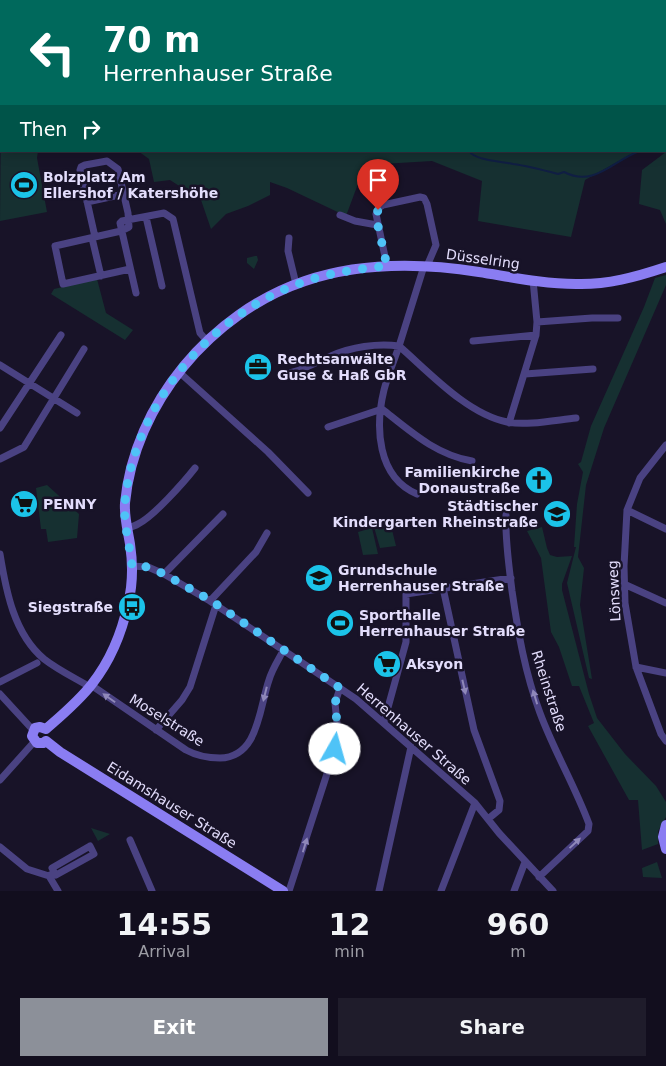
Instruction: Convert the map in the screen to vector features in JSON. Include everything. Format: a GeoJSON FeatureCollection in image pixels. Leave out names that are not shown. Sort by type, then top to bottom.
{"type":"FeatureCollection","features":[{"type":"Feature","properties":{"kind":"street"},"geometry":{"type":"LineString","coordinates":[[101,276],[80,170],[81,167],[107,161],[118,169],[129,220]]}},
{"type":"Feature","properties":{"kind":"street"},"geometry":{"type":"LineString","coordinates":[[87,202],[124,194]]}},
{"type":"Feature","properties":{"kind":"street"},"geometry":{"type":"LineString","coordinates":[[387,266],[376,214],[383,205],[420,197],[424,198],[436,245],[426,266],[384,391],[379,422],[381,450],[389,470],[403,485],[417,494]]}},
{"type":"Feature","properties":{"kind":"street"},"geometry":{"type":"LineString","coordinates":[[136,293],[120,223],[164,213],[173,219],[200,333],[208,341]]}},
{"type":"Feature","properties":{"kind":"street"},"geometry":{"type":"LineString","coordinates":[[340,215],[355,221],[377,224]]}},
{"type":"Feature","properties":{"kind":"street"},"geometry":{"type":"LineString","coordinates":[[146,216],[162,286]]}},
{"type":"Feature","properties":{"kind":"street"},"geometry":{"type":"LineString","coordinates":[[121,232],[55,246],[63,284],[130,269]]}},
{"type":"Feature","properties":{"kind":"street"},"geometry":{"type":"LineString","coordinates":[[289,238],[288,251],[296,284]]}},
{"type":"Feature","properties":{"kind":"street","name":"Düsselring"},"geometry":{"type":"LineString","coordinates":[[46,729],[91,686],[106,662],[123,622],[131,594],[132,566],[125,502],[134,458],[142,435],[154,411],[180,372],[208,341],[247,309],[296,284],[325,275],[387,266],[426,266],[478,271],[574,284],[594,284],[629,279],[662,268]]}},
{"type":"Feature","properties":{"kind":"street"},"geometry":{"type":"LineString","coordinates":[[509,423],[536,335],[534,280]]}},
{"type":"Feature","properties":{"kind":"street"},"geometry":{"type":"LineString","coordinates":[[537,322],[618,318]]}},
{"type":"Feature","properties":{"kind":"street"},"geometry":{"type":"LineString","coordinates":[[0,428],[60,335]]}},
{"type":"Feature","properties":{"kind":"street"},"geometry":{"type":"LineString","coordinates":[[473,341],[536,335]]}},
{"type":"Feature","properties":{"kind":"street"},"geometry":{"type":"LineString","coordinates":[[281,374],[294,373],[334,354],[362,347],[386,344],[399,346],[480,414],[509,423],[576,418]]}},
{"type":"Feature","properties":{"kind":"street"},"geometry":{"type":"LineString","coordinates":[[0,459],[24,447],[84,349]]}},
{"type":"Feature","properties":{"kind":"street"},"geometry":{"type":"LineString","coordinates":[[0,365],[77,413]]}},
{"type":"Feature","properties":{"kind":"street"},"geometry":{"type":"LineString","coordinates":[[525,374],[593,369]]}},
{"type":"Feature","properties":{"kind":"street"},"geometry":{"type":"LineString","coordinates":[[180,372],[268,452],[308,492]]}},
{"type":"Feature","properties":{"kind":"street"},"geometry":{"type":"LineString","coordinates":[[328,428],[382,409]]}},
{"type":"Feature","properties":{"kind":"street"},"geometry":{"type":"LineString","coordinates":[[382,409],[428,444],[448,455],[472,461]]}},
{"type":"Feature","properties":{"kind":"street","name":"Lönsweg"},"geometry":{"type":"LineString","coordinates":[[666,445],[640,478],[628,510],[625,529],[624,584],[628,629],[636,667],[661,734],[666,741]]}},
{"type":"Feature","properties":{"kind":"street"},"geometry":{"type":"LineString","coordinates":[[127,528],[144,521],[195,468]]}},
{"type":"Feature","properties":{"kind":"street"},"geometry":{"type":"LineString","coordinates":[[628,510],[666,530]]}},
{"type":"Feature","properties":{"kind":"street"},"geometry":{"type":"LineString","coordinates":[[164,574],[223,514]]}},
{"type":"Feature","properties":{"kind":"street","name":"Rheinstraße"},"geometry":{"type":"LineString","coordinates":[[506,515],[505,528],[511,578],[527,672],[538,708],[589,824],[588,831],[540,876]]}},
{"type":"Feature","properties":{"kind":"street"},"geometry":{"type":"LineString","coordinates":[[156,730],[182,700],[190,687],[213,603],[256,552],[267,533]]}},
{"type":"Feature","properties":{"kind":"street","name":"Moselstraße"},"geometry":{"type":"LineString","coordinates":[[0,554],[12,606],[26,638],[45,659],[91,686],[186,750],[201,756],[226,758],[246,746],[252,737],[268,680],[284,649]]}},
{"type":"Feature","properties":{"kind":"street","name":"Herrenhauser Straße"},"geometry":{"type":"LineString","coordinates":[[132,566],[148,567],[164,574],[213,603],[340,688],[384,722],[475,803],[525,862],[553,891]]}},
{"type":"Feature","properties":{"kind":"street"},"geometry":{"type":"LineString","coordinates":[[384,722],[406,642],[406,594],[511,578]]}},
{"type":"Feature","properties":{"kind":"street"},"geometry":{"type":"LineString","coordinates":[[624,584],[666,603]]}},
{"type":"Feature","properties":{"kind":"street"},"geometry":{"type":"LineString","coordinates":[[443,588],[474,730],[500,801],[499,810],[488,819]]}},
{"type":"Feature","properties":{"kind":"street"},"geometry":{"type":"LineString","coordinates":[[0,682],[37,663]]}},
{"type":"Feature","properties":{"kind":"street"},"geometry":{"type":"LineString","coordinates":[[636,667],[666,673]]}},
{"type":"Feature","properties":{"kind":"street"},"geometry":{"type":"LineString","coordinates":[[289,891],[335,749],[338,733],[335,703],[340,688]]}},
{"type":"Feature","properties":{"kind":"street"},"geometry":{"type":"LineString","coordinates":[[0,694],[33,730]]}},
{"type":"Feature","properties":{"kind":"street"},"geometry":{"type":"LineString","coordinates":[[33,730],[40,727],[46,729],[48,737],[46,741],[40,744],[34,742]]}},
{"type":"Feature","properties":{"kind":"street"},"geometry":{"type":"LineString","coordinates":[[33,730],[34,742]]}},
{"type":"Feature","properties":{"kind":"street","name":"Eidamshauser Straße"},"geometry":{"type":"LineString","coordinates":[[46,741],[60,752],[283,891]]}},
{"type":"Feature","properties":{"kind":"street"},"geometry":{"type":"LineString","coordinates":[[0,780],[34,742]]}},
{"type":"Feature","properties":{"kind":"street"},"geometry":{"type":"LineString","coordinates":[[379,891],[411,747]]}},
{"type":"Feature","properties":{"kind":"street"},"geometry":{"type":"LineString","coordinates":[[440,891],[475,803]]}},
{"type":"Feature","properties":{"kind":"street"},"geometry":{"type":"LineString","coordinates":[[666,825],[664,837],[666,849]]}},
{"type":"Feature","properties":{"kind":"street"},"geometry":{"type":"LineString","coordinates":[[130,840],[152,891]]}},
{"type":"Feature","properties":{"kind":"street"},"geometry":{"type":"LineString","coordinates":[[0,847],[27,869],[52,874],[56,874],[94,854],[90,846],[52,868],[52,874],[58,891]]}},
{"type":"Feature","properties":{"kind":"street"},"geometry":{"type":"LineString","coordinates":[[514,891],[525,862]]}},
{"type":"Feature","properties":{"kind":"green space"},"geometry":{"type":"Polygon","coordinates":[[[1,152],[38,152],[37,158],[47,212],[0,221],[1,152]]]}},
{"type":"Feature","properties":{"kind":"green space"},"geometry":{"type":"Polygon","coordinates":[[[139,152],[635,152],[585,180],[571,237],[478,221],[482,181],[432,161],[365,165],[346,216],[270,182],[270,195],[226,214],[211,229],[201,200],[170,180],[154,182],[149,159],[139,152]]]}},
{"type":"Feature","properties":{"kind":"green space"},"geometry":{"type":"Polygon","coordinates":[[[666,152],[666,224],[660,210],[639,204],[642,170],[666,152]]]}},
{"type":"Feature","properties":{"kind":"green space"},"geometry":{"type":"Polygon","coordinates":[[[257,256],[258,260],[254,269],[247,263],[247,258],[257,256]]]}},
{"type":"Feature","properties":{"kind":"green space"},"geometry":{"type":"Polygon","coordinates":[[[666,275],[666,285],[604,428],[586,485],[578,557],[584,568],[580,605],[592,679],[589,678],[567,583],[576,547],[574,547],[577,504],[583,472],[578,464],[581,462],[591,426],[655,278],[666,275]]]}},
{"type":"Feature","properties":{"kind":"green space"},"geometry":{"type":"Polygon","coordinates":[[[97,279],[106,313],[133,330],[125,340],[51,294],[54,289],[97,279]]]}},
{"type":"Feature","properties":{"kind":"green space"},"geometry":{"type":"Polygon","coordinates":[[[47,485],[79,514],[77,538],[48,542],[46,529],[41,529],[36,488],[47,485]]]}},
{"type":"Feature","properties":{"kind":"green space"},"geometry":{"type":"Polygon","coordinates":[[[389,518],[396,546],[380,548],[372,520],[389,518]]]}},
{"type":"Feature","properties":{"kind":"green space"},"geometry":{"type":"Polygon","coordinates":[[[542,527],[550,555],[557,557],[572,556],[562,584],[562,590],[597,718],[625,754],[656,786],[666,802],[666,817],[658,831],[658,844],[642,850],[638,800],[629,800],[588,726],[594,723],[579,686],[572,686],[559,647],[551,632],[541,558],[527,531],[542,527]]]}},
{"type":"Feature","properties":{"kind":"green space"},"geometry":{"type":"Polygon","coordinates":[[[372,528],[378,554],[363,555],[358,532],[372,528]]]}},
{"type":"Feature","properties":{"kind":"green space"},"geometry":{"type":"Polygon","coordinates":[[[91,828],[110,834],[98,841],[91,828]]]}},
{"type":"Feature","properties":{"kind":"green space"},"geometry":{"type":"Polygon","coordinates":[[[657,862],[662,878],[643,877],[642,868],[657,862]]]}},
{"type":"Feature","properties":{"kind":"waterway"},"geometry":{"type":"LineString","coordinates":[[470,152],[477,157],[489,160],[558,174],[564,172],[585,177],[604,171],[638,152]]}},
{"type":"Feature","properties":{"kind":"place","name":"Bolzplatz Am Ellershof / Katershöhe"},"geometry":{"type":"Point","coordinates":[24,185]}},
{"type":"Feature","properties":{"kind":"place","name":"Rechtsanwälte Guse & Haß GbR"},"geometry":{"type":"Point","coordinates":[258,367]}},
{"type":"Feature","properties":{"kind":"place","name":"Familienkirche Donaustraße"},"geometry":{"type":"Point","coordinates":[539,480]}},
{"type":"Feature","properties":{"kind":"place","name":"PENNY"},"geometry":{"type":"Point","coordinates":[24,504]}},
{"type":"Feature","properties":{"kind":"place","name":"Städtischer Kindergarten Rheinstraße"},"geometry":{"type":"Point","coordinates":[557,514]}},
{"type":"Feature","properties":{"kind":"place","name":"Grundschule Herrenhauser Straße"},"geometry":{"type":"Point","coordinates":[319,578]}},
{"type":"Feature","properties":{"kind":"place","name":"Siegstraße"},"geometry":{"type":"Point","coordinates":[132,607]}},
{"type":"Feature","properties":{"kind":"place","name":"Sporthalle Herrenhauser Straße"},"geometry":{"type":"Point","coordinates":[340,623]}},
{"type":"Feature","properties":{"kind":"place","name":"Aksyon"},"geometry":{"type":"Point","coordinates":[387,664]}},
{"type":"Feature","properties":{"kind":"route"},"geometry":{"type":"LineString","coordinates":[[335,749],[338,733],[335,703],[340,688],[210,600],[148,567],[132,566],[125,502],[134,458],[142,435],[158,403],[189,360],[229,322],[247,309],[274,294],[296,284],[325,275],[387,266],[377,224],[376,214],[378,210]]}}]}
